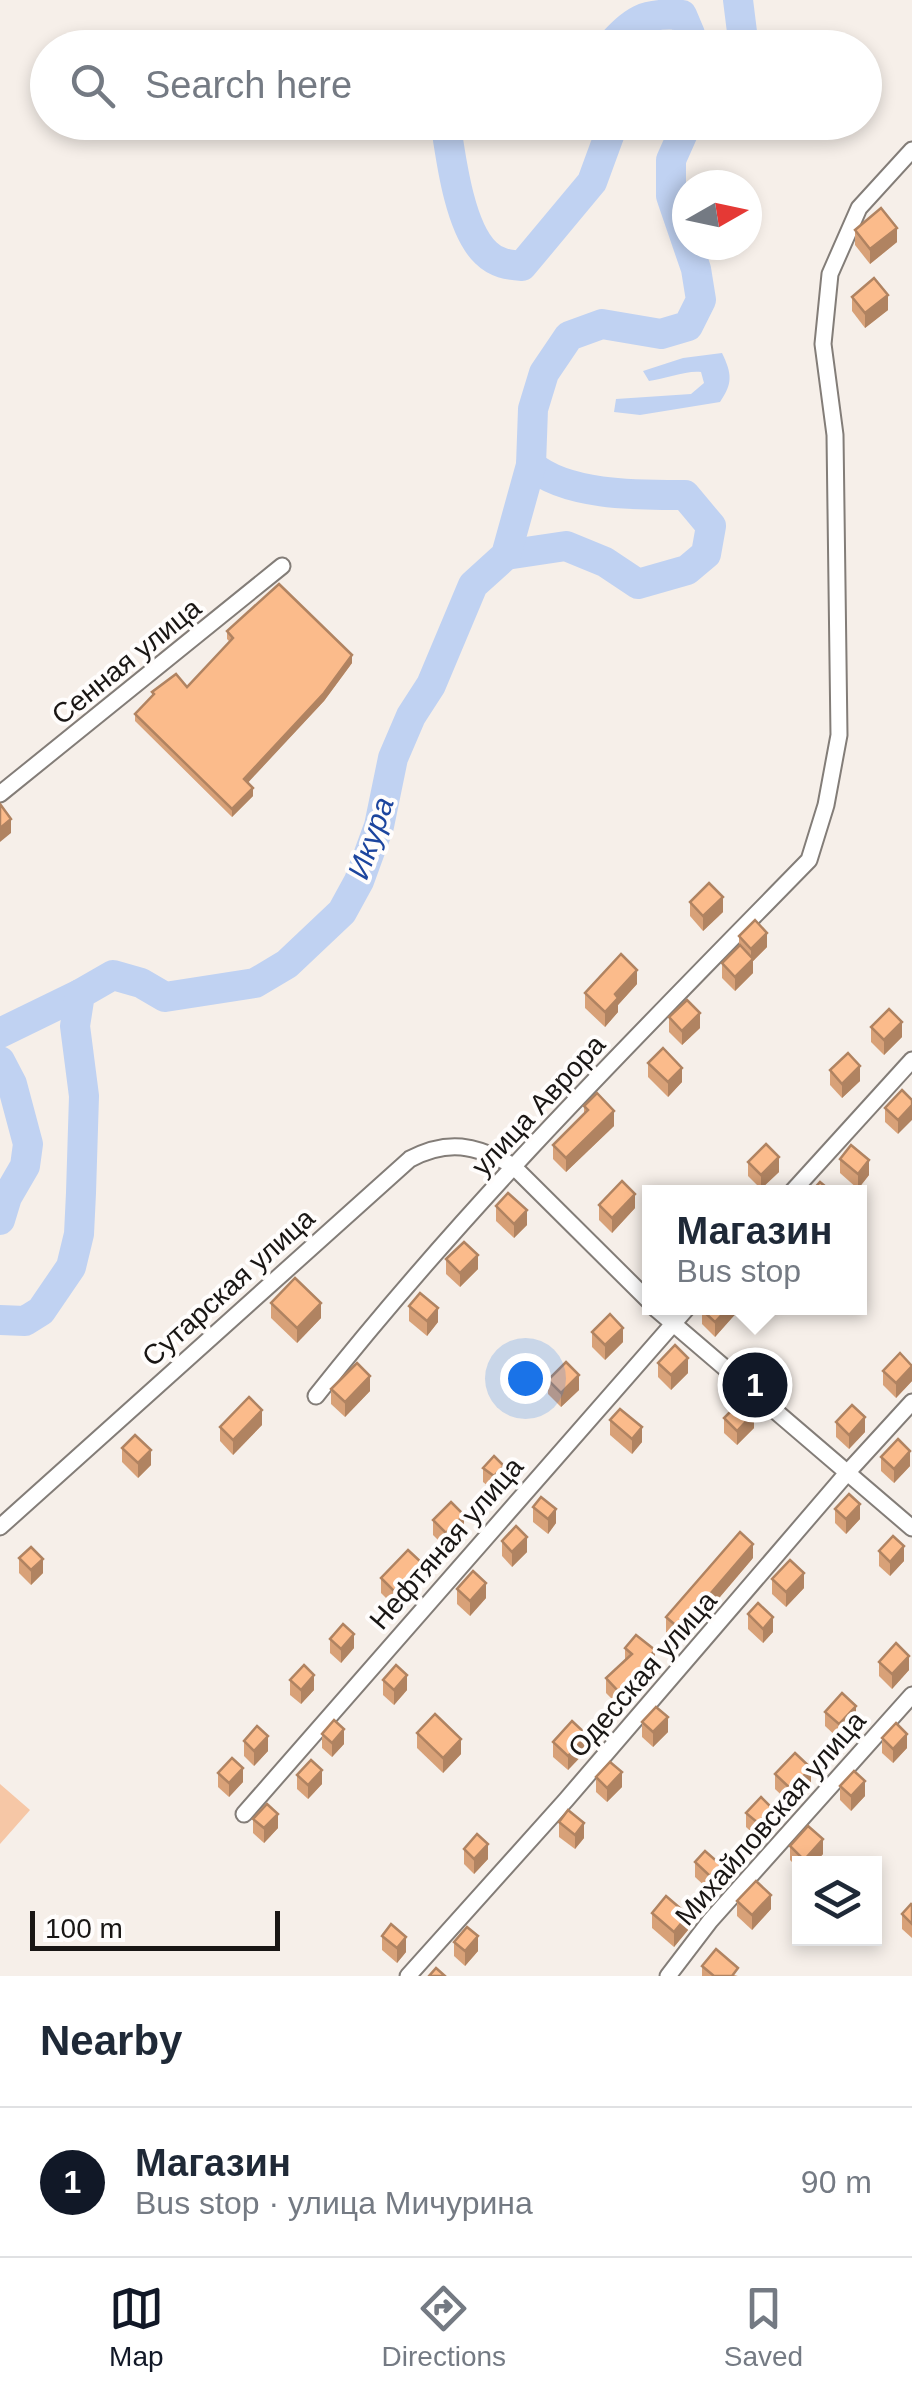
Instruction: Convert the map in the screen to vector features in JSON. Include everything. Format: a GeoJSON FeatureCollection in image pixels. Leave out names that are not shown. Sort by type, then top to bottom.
{"type":"FeatureCollection","features":[{"type":"Feature","properties":{"kind":"street","name":"улица Аврора"},"geometry":{"type":"LineString","coordinates":[[316,1396],[512,1165],[809,860],[826,806],[839,734],[835,435],[823,344],[830,274],[859,208],[912,150]]}},
{"type":"Feature","properties":{"kind":"street","name":"Сенная улица"},"geometry":{"type":"LineString","coordinates":[[0,794],[282,566]]}},
{"type":"Feature","properties":{"kind":"street"},"geometry":{"type":"LineString","coordinates":[[798,1185],[912,1060]]}},
{"type":"Feature","properties":{"kind":"street","name":"Сутарская улица"},"geometry":{"type":"LineString","coordinates":[[0,1526],[410,1159],[431,1148],[452,1145],[491,1154],[512,1165]]}},
{"type":"Feature","properties":{"kind":"street"},"geometry":{"type":"LineString","coordinates":[[512,1165],[642,1295]]}},
{"type":"Feature","properties":{"kind":"street"},"geometry":{"type":"LineString","coordinates":[[663,1315],[912,1528]]}},
{"type":"Feature","properties":{"kind":"street","name":"Нефтяная улица"},"geometry":{"type":"LineString","coordinates":[[244,1814],[681,1315]]}},
{"type":"Feature","properties":{"kind":"street","name":"Одесская улица"},"geometry":{"type":"LineString","coordinates":[[408,1976],[912,1402]]}},
{"type":"Feature","properties":{"kind":"street","name":"Михайловская улица"},"geometry":{"type":"LineString","coordinates":[[668,1976],[710,1921],[912,1694]]}},
{"type":"Feature","properties":{"kind":"shaded area"},"geometry":{"type":"Polygon","coordinates":[[[0,1784],[30,1810],[0,1844],[0,1784]]]}},
{"type":"Feature","properties":{"kind":"water"},"geometry":{"type":"Polygon","coordinates":[[[722,353],[730,378],[720,402],[640,415],[614,412],[616,399],[691,394],[704,383],[701,372],[649,381],[643,371],[683,358],[722,353]]]}},
{"type":"Feature","properties":{"kind":"building"},"geometry":{"type":"Polygon","coordinates":[[[881,208],[897,228],[870,249],[855,230],[881,208]]]}},
{"type":"Feature","properties":{"kind":"building"},"geometry":{"type":"Polygon","coordinates":[[[874,278],[888,295],[865,313],[852,297],[874,278]]]}},
{"type":"Feature","properties":{"kind":"building"},"geometry":{"type":"Polygon","coordinates":[[[279,584],[352,655],[324,693],[244,779],[253,788],[232,809],[135,714],[152,692],[176,674],[187,687],[233,638],[227,631],[279,584]]]}},
{"type":"Feature","properties":{"kind":"building"},"geometry":{"type":"Polygon","coordinates":[[[0,804],[11,819],[0,828],[0,804]]]}},
{"type":"Feature","properties":{"kind":"building"},"geometry":{"type":"Polygon","coordinates":[[[709,883],[723,897],[703,916],[690,902],[709,883]]]}},
{"type":"Feature","properties":{"kind":"building"},"geometry":{"type":"Polygon","coordinates":[[[755,920],[767,933],[751,949],[739,936],[755,920]]]}},
{"type":"Feature","properties":{"kind":"building"},"geometry":{"type":"Polygon","coordinates":[[[740,945],[753,959],[735,977],[722,963],[740,945]]]}},
{"type":"Feature","properties":{"kind":"building"},"geometry":{"type":"Polygon","coordinates":[[[621,954],[637,970],[605,1012],[585,993],[621,954]]]}},
{"type":"Feature","properties":{"kind":"building"},"geometry":{"type":"Polygon","coordinates":[[[687,1000],[700,1013],[682,1031],[669,1017],[687,1000]]]}},
{"type":"Feature","properties":{"kind":"building"},"geometry":{"type":"Polygon","coordinates":[[[889,1009],[902,1022],[884,1040],[871,1027],[889,1009]]]}},
{"type":"Feature","properties":{"kind":"building"},"geometry":{"type":"Polygon","coordinates":[[[663,1048],[682,1068],[668,1082],[648,1063],[663,1048]]]}},
{"type":"Feature","properties":{"kind":"building"},"geometry":{"type":"Polygon","coordinates":[[[848,1053],[860,1066],[842,1084],[830,1070],[848,1053]]]}},
{"type":"Feature","properties":{"kind":"building"},"geometry":{"type":"Polygon","coordinates":[[[902,1090],[912,1105],[898,1120],[885,1108],[902,1090]]]}},
{"type":"Feature","properties":{"kind":"building"},"geometry":{"type":"Polygon","coordinates":[[[597,1093],[614,1111],[566,1158],[553,1145],[588,1110],[584,1106],[597,1093]]]}},
{"type":"Feature","properties":{"kind":"building"},"geometry":{"type":"Polygon","coordinates":[[[766,1144],[779,1157],[761,1175],[748,1162],[766,1144]]]}},
{"type":"Feature","properties":{"kind":"building"},"geometry":{"type":"Polygon","coordinates":[[[851,1145],[869,1160],[858,1174],[840,1159],[851,1145]]]}},
{"type":"Feature","properties":{"kind":"building"},"geometry":{"type":"Polygon","coordinates":[[[622,1181],[635,1194],[612,1218],[599,1205],[622,1181]]]}},
{"type":"Feature","properties":{"kind":"building"},"geometry":{"type":"Polygon","coordinates":[[[508,1193],[527,1210],[514,1224],[496,1206],[508,1193]]]}},
{"type":"Feature","properties":{"kind":"building"},"geometry":{"type":"Polygon","coordinates":[[[464,1242],[478,1255],[460,1273],[446,1259],[464,1242]]]}},
{"type":"Feature","properties":{"kind":"building"},"geometry":{"type":"Polygon","coordinates":[[[295,1278],[321,1303],[297,1328],[271,1303],[295,1278]]]}},
{"type":"Feature","properties":{"kind":"building"},"geometry":{"type":"Polygon","coordinates":[[[420,1293],[438,1308],[427,1321],[409,1306],[420,1293]]]}},
{"type":"Feature","properties":{"kind":"building"},"geometry":{"type":"Polygon","coordinates":[[[610,1314],[623,1328],[605,1345],[592,1332],[610,1314]]]}},
{"type":"Feature","properties":{"kind":"building"},"geometry":{"type":"Polygon","coordinates":[[[675,1345],[688,1358],[671,1375],[658,1363],[675,1345]]]}},
{"type":"Feature","properties":{"kind":"building"},"geometry":{"type":"Polygon","coordinates":[[[900,1353],[912,1366],[896,1383],[883,1371],[900,1353]]]}},
{"type":"Feature","properties":{"kind":"building"},"geometry":{"type":"Polygon","coordinates":[[[566,1362],[579,1375],[561,1393],[548,1380],[566,1362]]]}},
{"type":"Feature","properties":{"kind":"building"},"geometry":{"type":"Polygon","coordinates":[[[357,1363],[370,1376],[345,1402],[331,1389],[357,1363]]]}},
{"type":"Feature","properties":{"kind":"building"},"geometry":{"type":"Polygon","coordinates":[[[249,1397],[262,1410],[233,1440],[220,1427],[249,1397]]]}},
{"type":"Feature","properties":{"kind":"building"},"geometry":{"type":"Polygon","coordinates":[[[741,1401],[754,1413],[737,1431],[724,1418],[741,1401]]]}},
{"type":"Feature","properties":{"kind":"building"},"geometry":{"type":"Polygon","coordinates":[[[852,1405],[865,1417],[849,1435],[836,1422],[852,1405]]]}},
{"type":"Feature","properties":{"kind":"building"},"geometry":{"type":"Polygon","coordinates":[[[620,1409],[642,1427],[632,1439],[610,1420],[620,1409]]]}},
{"type":"Feature","properties":{"kind":"building"},"geometry":{"type":"Polygon","coordinates":[[[135,1435],[151,1450],[138,1463],[122,1448],[135,1435]]]}},
{"type":"Feature","properties":{"kind":"building"},"geometry":{"type":"Polygon","coordinates":[[[898,1439],[910,1451],[894,1469],[881,1457],[898,1439]]]}},
{"type":"Feature","properties":{"kind":"building"},"geometry":{"type":"Polygon","coordinates":[[[494,1456],[504,1466],[494,1476],[483,1468],[494,1456]]]}},
{"type":"Feature","properties":{"kind":"building"},"geometry":{"type":"Polygon","coordinates":[[[849,1494],[860,1504],[846,1519],[835,1509],[849,1494]]]}},
{"type":"Feature","properties":{"kind":"building"},"geometry":{"type":"Polygon","coordinates":[[[541,1497],[556,1509],[548,1519],[533,1507],[541,1497]]]}},
{"type":"Feature","properties":{"kind":"building"},"geometry":{"type":"Polygon","coordinates":[[[451,1502],[464,1515],[446,1533],[433,1520],[451,1502]]]}},
{"type":"Feature","properties":{"kind":"building"},"geometry":{"type":"Polygon","coordinates":[[[516,1526],[527,1537],[512,1552],[502,1541],[516,1526]]]}},
{"type":"Feature","properties":{"kind":"building"},"geometry":{"type":"Polygon","coordinates":[[[740,1532],[753,1544],[680,1629],[666,1617],[740,1532]]]}},
{"type":"Feature","properties":{"kind":"building"},"geometry":{"type":"Polygon","coordinates":[[[893,1536],[904,1546],[890,1562],[879,1551],[893,1536]]]}},
{"type":"Feature","properties":{"kind":"building"},"geometry":{"type":"Polygon","coordinates":[[[31,1547],[43,1559],[31,1570],[19,1558],[31,1547]]]}},
{"type":"Feature","properties":{"kind":"building"},"geometry":{"type":"Polygon","coordinates":[[[408,1550],[422,1563],[394,1591],[381,1578],[408,1550]]]}},
{"type":"Feature","properties":{"kind":"building"},"geometry":{"type":"Polygon","coordinates":[[[790,1560],[804,1573],[786,1592],[772,1579],[790,1560]]]}},
{"type":"Feature","properties":{"kind":"building"},"geometry":{"type":"Polygon","coordinates":[[[473,1571],[486,1583],[470,1601],[457,1589],[473,1571]]]}},
{"type":"Feature","properties":{"kind":"building"},"geometry":{"type":"Polygon","coordinates":[[[758,1603],[773,1617],[763,1629],[748,1614],[758,1603]]]}},
{"type":"Feature","properties":{"kind":"building"},"geometry":{"type":"Polygon","coordinates":[[[343,1624],[354,1634],[341,1649],[330,1639],[343,1624]]]}},
{"type":"Feature","properties":{"kind":"building"},"geometry":{"type":"Polygon","coordinates":[[[636,1635],[655,1650],[620,1693],[606,1678],[632,1654],[625,1648],[636,1635]]]}},
{"type":"Feature","properties":{"kind":"building"},"geometry":{"type":"Polygon","coordinates":[[[896,1643],[909,1656],[892,1674],[879,1662],[896,1643]]]}},
{"type":"Feature","properties":{"kind":"building"},"geometry":{"type":"Polygon","coordinates":[[[304,1665],[314,1675],[301,1690],[290,1680],[304,1665]]]}},
{"type":"Feature","properties":{"kind":"building"},"geometry":{"type":"Polygon","coordinates":[[[396,1665],[407,1675],[394,1690],[383,1680],[396,1665]]]}},
{"type":"Feature","properties":{"kind":"building"},"geometry":{"type":"Polygon","coordinates":[[[842,1693],[856,1706],[839,1724],[825,1712],[842,1693]]]}},
{"type":"Feature","properties":{"kind":"building"},"geometry":{"type":"Polygon","coordinates":[[[656,1707],[668,1717],[653,1732],[642,1722],[656,1707]]]}},
{"type":"Feature","properties":{"kind":"building"},"geometry":{"type":"Polygon","coordinates":[[[435,1714],[461,1739],[443,1758],[417,1733],[435,1714]]]}},
{"type":"Feature","properties":{"kind":"building"},"geometry":{"type":"Polygon","coordinates":[[[334,1720],[344,1729],[332,1743],[322,1734],[334,1720]]]}},
{"type":"Feature","properties":{"kind":"building"},"geometry":{"type":"Polygon","coordinates":[[[572,1721],[587,1735],[568,1756],[553,1742],[572,1721]]]}},
{"type":"Feature","properties":{"kind":"building"},"geometry":{"type":"Polygon","coordinates":[[[896,1723],[907,1734],[893,1749],[882,1738],[896,1723]]]}},
{"type":"Feature","properties":{"kind":"building"},"geometry":{"type":"Polygon","coordinates":[[[257,1726],[268,1736],[254,1751],[244,1741],[257,1726]]]}},
{"type":"Feature","properties":{"kind":"building"},"geometry":{"type":"Polygon","coordinates":[[[795,1753],[811,1768],[791,1789],[775,1774],[795,1753]]]}},
{"type":"Feature","properties":{"kind":"building"},"geometry":{"type":"Polygon","coordinates":[[[232,1758],[243,1768],[229,1783],[218,1773],[232,1758]]]}},
{"type":"Feature","properties":{"kind":"building"},"geometry":{"type":"Polygon","coordinates":[[[311,1760],[322,1770],[308,1785],[297,1775],[311,1760]]]}},
{"type":"Feature","properties":{"kind":"building"},"geometry":{"type":"Polygon","coordinates":[[[610,1762],[622,1772],[607,1788],[596,1777],[610,1762]]]}},
{"type":"Feature","properties":{"kind":"building"},"geometry":{"type":"Polygon","coordinates":[[[854,1771],[865,1781],[851,1796],[840,1786],[854,1771]]]}},
{"type":"Feature","properties":{"kind":"building"},"geometry":{"type":"Polygon","coordinates":[[[761,1797],[772,1808],[758,1823],[746,1813],[761,1797]]]}},
{"type":"Feature","properties":{"kind":"building"},"geometry":{"type":"Polygon","coordinates":[[[267,1804],[278,1814],[264,1828],[253,1819],[267,1804]]]}},
{"type":"Feature","properties":{"kind":"building"},"geometry":{"type":"Polygon","coordinates":[[[568,1810],[584,1823],[575,1835],[559,1822],[568,1810]]]}},
{"type":"Feature","properties":{"kind":"building"},"geometry":{"type":"Polygon","coordinates":[[[808,1826],[823,1839],[808,1856],[800,1856],[790,1846],[808,1826]]]}},
{"type":"Feature","properties":{"kind":"building"},"geometry":{"type":"Polygon","coordinates":[[[477,1834],[488,1844],[474,1859],[464,1849],[477,1834]]]}},
{"type":"Feature","properties":{"kind":"building"},"geometry":{"type":"Polygon","coordinates":[[[705,1851],[721,1865],[710,1876],[695,1862],[705,1851]]]}},
{"type":"Feature","properties":{"kind":"building"},"geometry":{"type":"Polygon","coordinates":[[[756,1881],[771,1895],[752,1915],[737,1901],[756,1881]]]}},
{"type":"Feature","properties":{"kind":"building"},"geometry":{"type":"Polygon","coordinates":[[[666,1896],[688,1915],[674,1932],[652,1913],[666,1896]]]}},
{"type":"Feature","properties":{"kind":"building"},"geometry":{"type":"Polygon","coordinates":[[[912,1905],[912,1924],[902,1914],[912,1905]]]}},
{"type":"Feature","properties":{"kind":"building"},"geometry":{"type":"Polygon","coordinates":[[[391,1924],[406,1937],[397,1948],[382,1936],[391,1924]]]}},
{"type":"Feature","properties":{"kind":"building"},"geometry":{"type":"Polygon","coordinates":[[[467,1927],[478,1936],[465,1951],[454,1942],[467,1927]]]}},
{"type":"Feature","properties":{"kind":"building"},"geometry":{"type":"Polygon","coordinates":[[[716,1949],[738,1968],[732,1976],[714,1976],[702,1966],[716,1949]]]}},
{"type":"Feature","properties":{"kind":"building"},"geometry":{"type":"Polygon","coordinates":[[[436,1968],[445,1976],[429,1976],[436,1968]]]}},
{"type":"Feature","properties":{"kind":"waterway","name":"Икура"},"geometry":{"type":"LineString","coordinates":[[738,0],[742,30]]}},
{"type":"Feature","properties":{"kind":"waterway"},"geometry":{"type":"LineString","coordinates":[[626,30],[640,20],[658,15],[682,15],[688,30]]}},
{"type":"Feature","properties":{"kind":"waterway"},"geometry":{"type":"LineString","coordinates":[[448,140],[463,211],[477,242],[502,263],[522,266],[592,182],[607,140]]}},
{"type":"Feature","properties":{"kind":"waterway","name":"Икура"},"geometry":{"type":"LineString","coordinates":[[0,1320],[25,1321],[41,1311],[71,1267],[79,1234],[81,1193],[84,1096],[75,1026],[80,994],[113,975],[141,983],[165,997],[255,983],[287,964],[342,912],[359,881],[379,826],[393,758],[411,716],[431,685],[473,585],[506,555],[531,465],[533,409],[544,373],[569,336],[602,324],[661,334],[688,326],[701,300],[696,269],[671,196],[671,160],[680,140]]}},
{"type":"Feature","properties":{"kind":"waterway","name":"Икура"},"geometry":{"type":"LineString","coordinates":[[506,555],[566,546],[605,562],[638,584],[687,570],[706,554],[711,526],[685,495],[625,494],[583,488],[563,483],[531,465]]}},
{"type":"Feature","properties":{"kind":"waterway","name":"Икура"},"geometry":{"type":"LineString","coordinates":[[0,1033],[80,994]]}},
{"type":"Feature","properties":{"kind":"waterway","name":"Икура"},"geometry":{"type":"LineString","coordinates":[[0,1061],[12,1084],[28,1144],[25,1166],[7,1197],[0,1220]]}},
{"type":"Feature","properties":{"kind":"place","name":"Магазин"},"geometry":{"type":"Point","coordinates":[755,1385]}}]}
